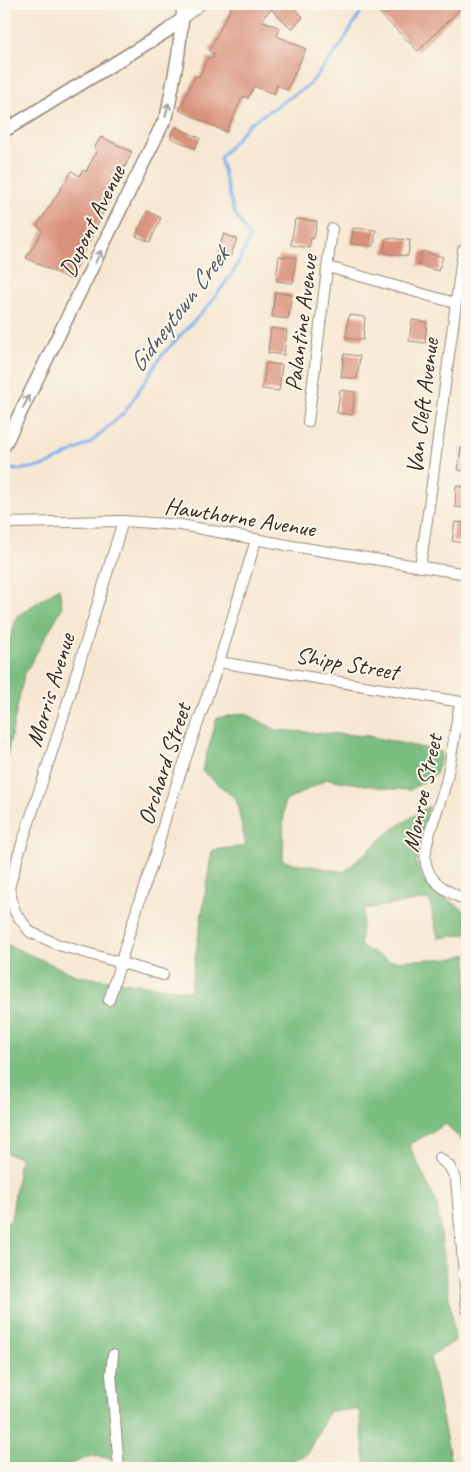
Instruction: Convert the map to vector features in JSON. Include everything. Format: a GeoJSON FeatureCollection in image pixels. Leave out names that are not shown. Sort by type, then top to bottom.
{"type":"FeatureCollection","features":[{"type":"Feature","properties":{"kind":"street","name":"Dupont Avenue"},"geometry":{"type":"LineString","coordinates":[[4,446],[167,116],[184,4]]}},
{"type":"Feature","properties":{"kind":"street"},"geometry":{"type":"LineString","coordinates":[[4,131],[167,31],[201,4]]}},
{"type":"Feature","properties":{"kind":"street","name":"Palantine Avenue"},"geometry":{"type":"LineString","coordinates":[[308,422],[332,229]]}},
{"type":"Feature","properties":{"kind":"street","name":"Van Cleft Avenue"},"geometry":{"type":"LineString","coordinates":[[420,567],[463,250]]}},
{"type":"Feature","properties":{"kind":"street"},"geometry":{"type":"LineString","coordinates":[[328,267],[455,303]]}},
{"type":"Feature","properties":{"kind":"street","name":"Hawthorne Avenue"},"geometry":{"type":"LineString","coordinates":[[4,523],[123,521],[181,526],[467,574]]}},
{"type":"Feature","properties":{"kind":"street","name":"Morris Avenue"},"geometry":{"type":"LineString","coordinates":[[123,521],[62,724],[9,888],[15,912],[30,932],[59,945],[163,975]]}},
{"type":"Feature","properties":{"kind":"street","name":"Orchard Street"},"geometry":{"type":"LineString","coordinates":[[109,1000],[157,850],[166,815],[220,662],[256,540]]}},
{"type":"Feature","properties":{"kind":"street","name":"Shipp Street"},"geometry":{"type":"LineString","coordinates":[[220,662],[464,703]]}},
{"type":"Feature","properties":{"kind":"street","name":"Monroe Street"},"geometry":{"type":"LineString","coordinates":[[464,703],[446,783],[426,850],[426,864],[432,877],[444,890],[467,901]]}},
{"type":"Feature","properties":{"kind":"street"},"geometry":{"type":"LineString","coordinates":[[440,1158],[449,1166],[456,1179],[467,1310]]}},
{"type":"Feature","properties":{"kind":"street"},"geometry":{"type":"LineString","coordinates":[[113,1355],[111,1374],[119,1468]]}},
{"type":"Feature","properties":{"kind":"green space"},"geometry":{"type":"Polygon","coordinates":[[[59,588],[62,608],[24,675],[4,770],[4,660],[17,616],[59,588]]]}},
{"type":"Feature","properties":{"kind":"green space"},"geometry":{"type":"Polygon","coordinates":[[[245,713],[276,730],[368,736],[442,752],[436,774],[410,790],[391,789],[327,779],[284,802],[283,861],[344,872],[393,829],[429,806],[416,864],[427,886],[467,912],[467,934],[438,938],[429,899],[364,909],[360,946],[390,961],[454,958],[467,954],[467,1146],[446,1124],[409,1145],[437,1204],[455,1341],[430,1356],[452,1468],[366,1468],[359,1410],[329,1411],[307,1454],[274,1468],[174,1468],[161,1463],[91,1456],[61,1468],[4,1468],[4,1222],[11,1221],[20,1158],[4,1152],[4,940],[6,944],[78,976],[190,991],[212,850],[246,846],[236,799],[202,771],[217,718],[245,713]]]}},
{"type":"Feature","properties":{"kind":"building"},"geometry":{"type":"Polygon","coordinates":[[[233,4],[302,4],[296,10],[303,17],[292,29],[271,9],[261,20],[280,28],[277,36],[306,49],[287,90],[277,85],[274,94],[254,86],[248,98],[243,96],[226,132],[179,110],[196,75],[199,77],[208,57],[212,59],[215,54],[209,51],[233,4]]]}},
{"type":"Feature","properties":{"kind":"building"},"geometry":{"type":"Polygon","coordinates":[[[370,4],[465,4],[418,51],[370,4]]]}},
{"type":"Feature","properties":{"kind":"building"},"geometry":{"type":"Polygon","coordinates":[[[176,127],[200,138],[195,148],[171,138],[172,131],[176,127]]]}},
{"type":"Feature","properties":{"kind":"building"},"geometry":{"type":"Polygon","coordinates":[[[101,137],[132,152],[71,280],[26,258],[43,230],[37,226],[72,171],[79,176],[83,170],[86,172],[97,150],[94,148],[101,137]]]}},
{"type":"Feature","properties":{"kind":"building"},"geometry":{"type":"Polygon","coordinates":[[[147,211],[161,218],[150,242],[136,236],[147,211]]]}},
{"type":"Feature","properties":{"kind":"building"},"geometry":{"type":"Polygon","coordinates":[[[295,219],[317,221],[315,234],[313,239],[311,238],[309,248],[291,245],[295,219]]]}},
{"type":"Feature","properties":{"kind":"building"},"geometry":{"type":"Polygon","coordinates":[[[353,228],[376,230],[374,246],[351,244],[353,228]]]}},
{"type":"Feature","properties":{"kind":"building"},"geometry":{"type":"Polygon","coordinates":[[[224,234],[237,239],[230,257],[217,252],[224,234]]]}},
{"type":"Feature","properties":{"kind":"building"},"geometry":{"type":"Polygon","coordinates":[[[386,238],[410,240],[408,256],[384,253],[386,238]]]}},
{"type":"Feature","properties":{"kind":"building"},"geometry":{"type":"Polygon","coordinates":[[[422,251],[443,257],[438,271],[418,265],[422,251]]]}},
{"type":"Feature","properties":{"kind":"building"},"geometry":{"type":"Polygon","coordinates":[[[279,256],[296,258],[293,283],[276,281],[279,256]]]}},
{"type":"Feature","properties":{"kind":"building"},"geometry":{"type":"Polygon","coordinates":[[[275,292],[292,294],[288,319],[272,317],[275,292]]]}},
{"type":"Feature","properties":{"kind":"building"},"geometry":{"type":"Polygon","coordinates":[[[349,315],[365,317],[363,340],[346,338],[349,315]]]}},
{"type":"Feature","properties":{"kind":"building"},"geometry":{"type":"Polygon","coordinates":[[[412,320],[427,322],[425,343],[409,341],[412,320]]]}},
{"type":"Feature","properties":{"kind":"building"},"geometry":{"type":"Polygon","coordinates":[[[271,328],[287,330],[284,355],[268,353],[271,328]]]}},
{"type":"Feature","properties":{"kind":"building"},"geometry":{"type":"Polygon","coordinates":[[[344,354],[360,356],[357,379],[341,377],[344,354]]]}},
{"type":"Feature","properties":{"kind":"building"},"geometry":{"type":"Polygon","coordinates":[[[266,363],[282,365],[279,391],[262,389],[266,363]]]}},
{"type":"Feature","properties":{"kind":"building"},"geometry":{"type":"Polygon","coordinates":[[[340,390],[355,392],[352,415],[337,413],[340,390]]]}},
{"type":"Feature","properties":{"kind":"building"},"geometry":{"type":"Polygon","coordinates":[[[461,448],[467,449],[467,472],[458,470],[461,448]]]}},
{"type":"Feature","properties":{"kind":"building"},"geometry":{"type":"Polygon","coordinates":[[[456,486],[467,487],[467,508],[455,507],[456,486]]]}},
{"type":"Feature","properties":{"kind":"building"},"geometry":{"type":"Polygon","coordinates":[[[455,522],[464,523],[463,528],[467,529],[467,544],[452,541],[455,522]]]}},
{"type":"Feature","properties":{"kind":"waterway","name":"Gidneytown Creek"},"geometry":{"type":"LineString","coordinates":[[7,468],[16,470],[44,466],[90,443],[125,412],[162,355],[209,305],[234,271],[250,238],[234,212],[220,158],[249,124],[309,85],[339,48],[364,7]]}}]}
